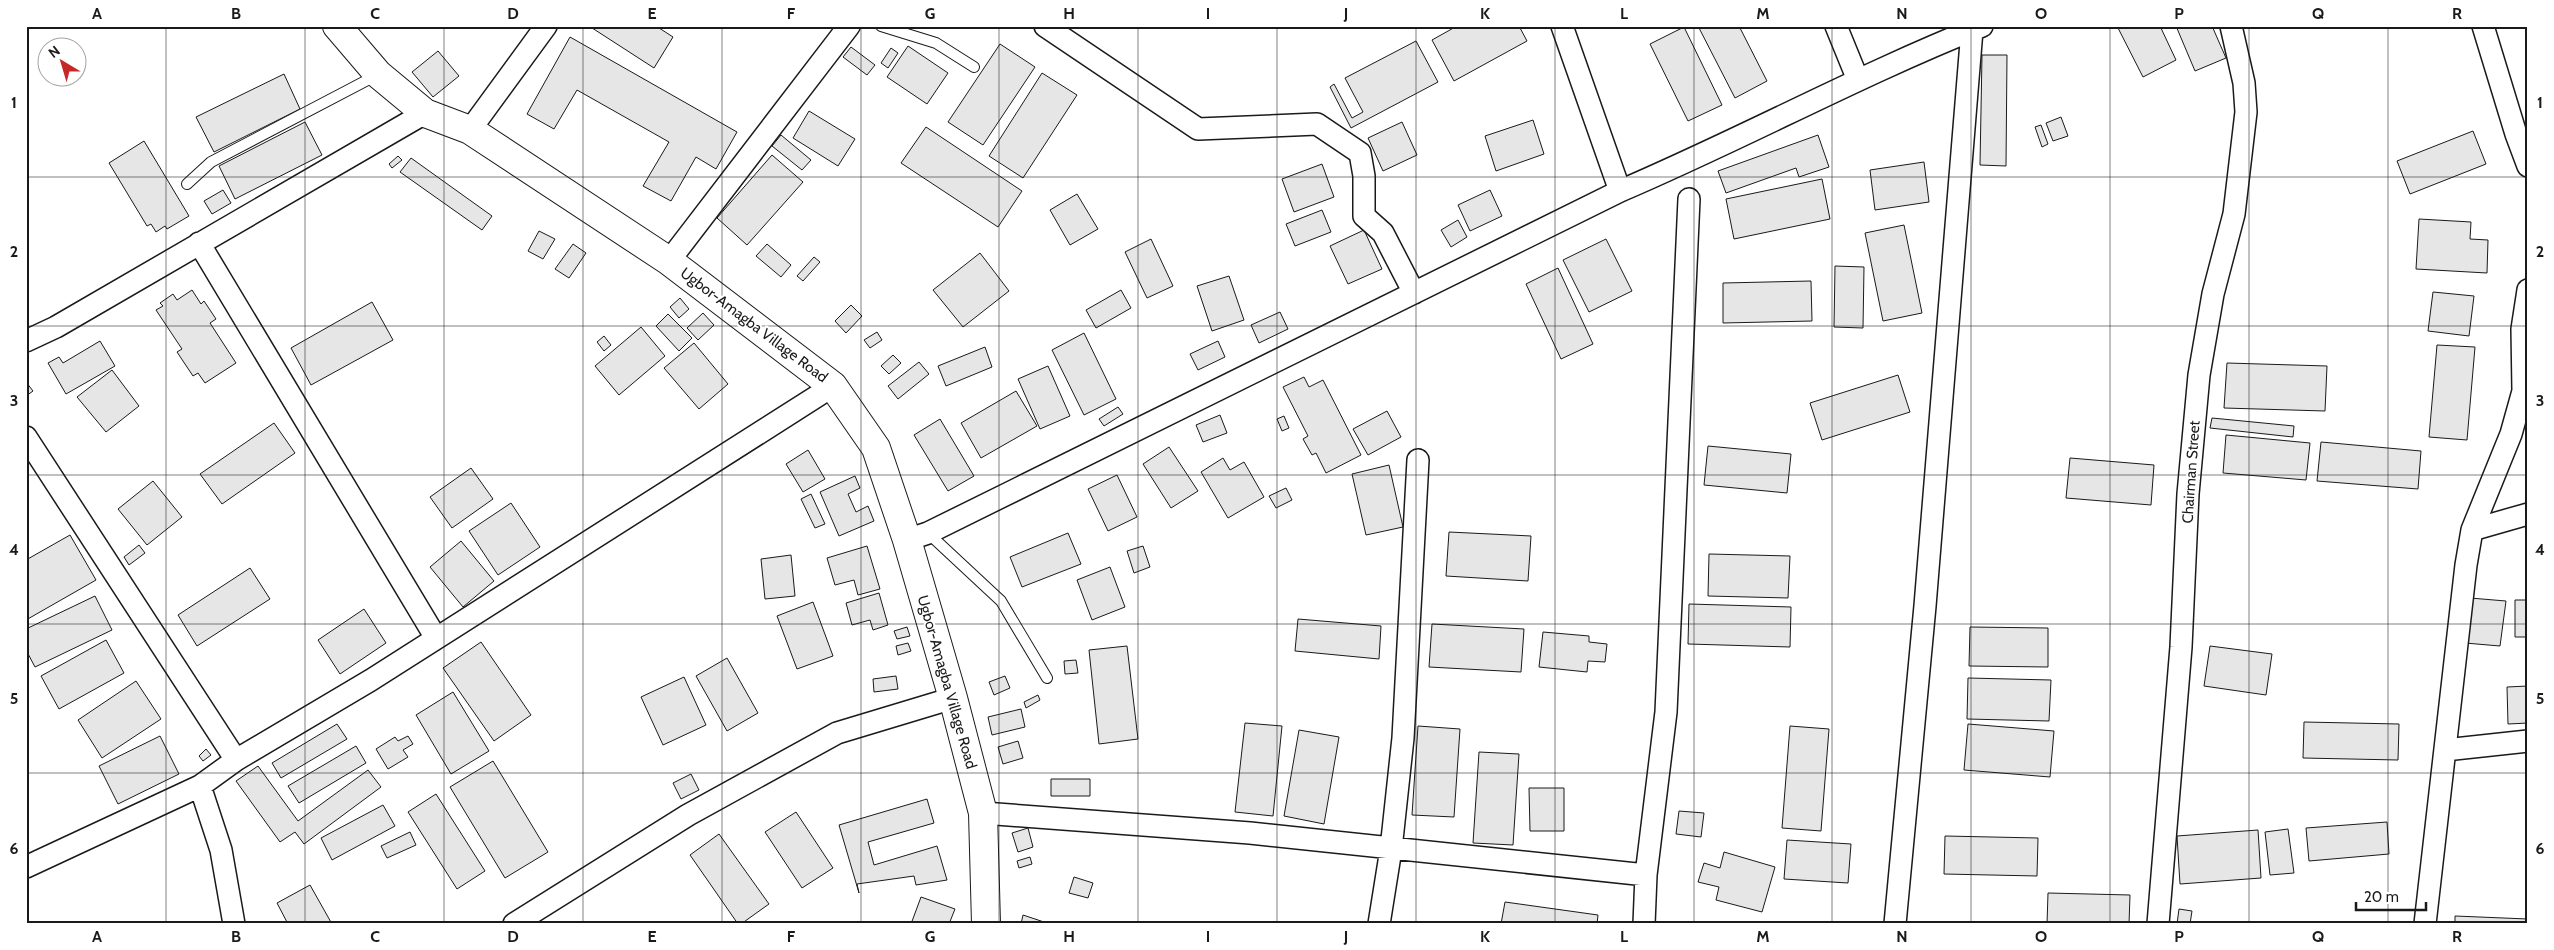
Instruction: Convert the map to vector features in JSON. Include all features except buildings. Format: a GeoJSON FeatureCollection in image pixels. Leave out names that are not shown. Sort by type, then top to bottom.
{"type":"FeatureCollection","features":[{"type":"Feature","properties":{"kind":"street","name":"Ugbor-Amagba Village Road"},"geometry":{"type":"LineString","coordinates":[[337,26],[378,74],[425,113],[470,130],[669,261],[834,386],[876,448],[917,537],[953,698],[983,813],[986,924]]}},
{"type":"Feature","properties":{"kind":"street"},"geometry":{"type":"LineString","coordinates":[[470,130],[546,26]]}},
{"type":"Feature","properties":{"kind":"street"},"geometry":{"type":"LineString","coordinates":[[669,261],[849,26]]}},
{"type":"Feature","properties":{"kind":"street"},"geometry":{"type":"LineString","coordinates":[[1045,26],[1198,129],[1317,124],[1360,153],[1364,176],[1364,216],[1382,233],[1414,293]]}},
{"type":"Feature","properties":{"kind":"street"},"geometry":{"type":"LineString","coordinates":[[1562,26],[1620,191]]}},
{"type":"Feature","properties":{"kind":"street"},"geometry":{"type":"LineString","coordinates":[[1836,26],[1858,80]]}},
{"type":"Feature","properties":{"kind":"street","name":"Chairman Street"},"geometry":{"type":"LineString","coordinates":[[2158,924],[2181,647],[2188,494],[2198,375],[2213,294],[2234,214],[2246,112],[2244,83],[2231,26]]}},
{"type":"Feature","properties":{"kind":"street"},"geometry":{"type":"LineString","coordinates":[[2483,26],[2516,134],[2528,166]]}},
{"type":"Feature","properties":{"kind":"street"},"geometry":{"type":"LineString","coordinates":[[917,537],[1620,191],[1689,162],[1858,80],[1977,28],[1895,924]]}},
{"type":"Feature","properties":{"kind":"street"},"geometry":{"type":"LineString","coordinates":[[26,342],[56,327],[425,113]]}},
{"type":"Feature","properties":{"kind":"street"},"geometry":{"type":"LineString","coordinates":[[1644,924],[1646,874],[1666,712],[1689,199]]}},
{"type":"Feature","properties":{"kind":"street"},"geometry":{"type":"LineString","coordinates":[[199,243],[436,638]]}},
{"type":"Feature","properties":{"kind":"street"},"geometry":{"type":"LineString","coordinates":[[2425,924],[2466,565],[2472,530],[2511,434],[2523,391],[2522,329],[2528,290]]}},
{"type":"Feature","properties":{"kind":"street"},"geometry":{"type":"LineString","coordinates":[[26,867],[200,786],[236,760],[436,638],[834,386]]}},
{"type":"Feature","properties":{"kind":"street"},"geometry":{"type":"LineString","coordinates":[[26,436],[236,760]]}},
{"type":"Feature","properties":{"kind":"street"},"geometry":{"type":"LineString","coordinates":[[1379,924],[1391,848],[1404,738],[1418,460]]}},
{"type":"Feature","properties":{"kind":"street"},"geometry":{"type":"LineString","coordinates":[[2472,530],[2528,514]]}},
{"type":"Feature","properties":{"kind":"street"},"geometry":{"type":"LineString","coordinates":[[514,924],[688,815],[837,732],[953,698]]}},
{"type":"Feature","properties":{"kind":"street"},"geometry":{"type":"LineString","coordinates":[[2445,750],[2528,741]]}},
{"type":"Feature","properties":{"kind":"street"},"geometry":{"type":"LineString","coordinates":[[200,786],[221,850],[234,924]]}},
{"type":"Feature","properties":{"kind":"street"},"geometry":{"type":"LineString","coordinates":[[983,813],[1250,833],[1646,874]]}},
{"type":"Feature","properties":{"kind":"lane"},"geometry":{"type":"LineString","coordinates":[[881,26],[936,43],[974,67]]}},
{"type":"Feature","properties":{"kind":"lane"},"geometry":{"type":"LineString","coordinates":[[187,184],[211,162],[378,74]]}},
{"type":"Feature","properties":{"kind":"lane"},"geometry":{"type":"LineString","coordinates":[[917,537],[1001,601],[1047,678]]}}]}
